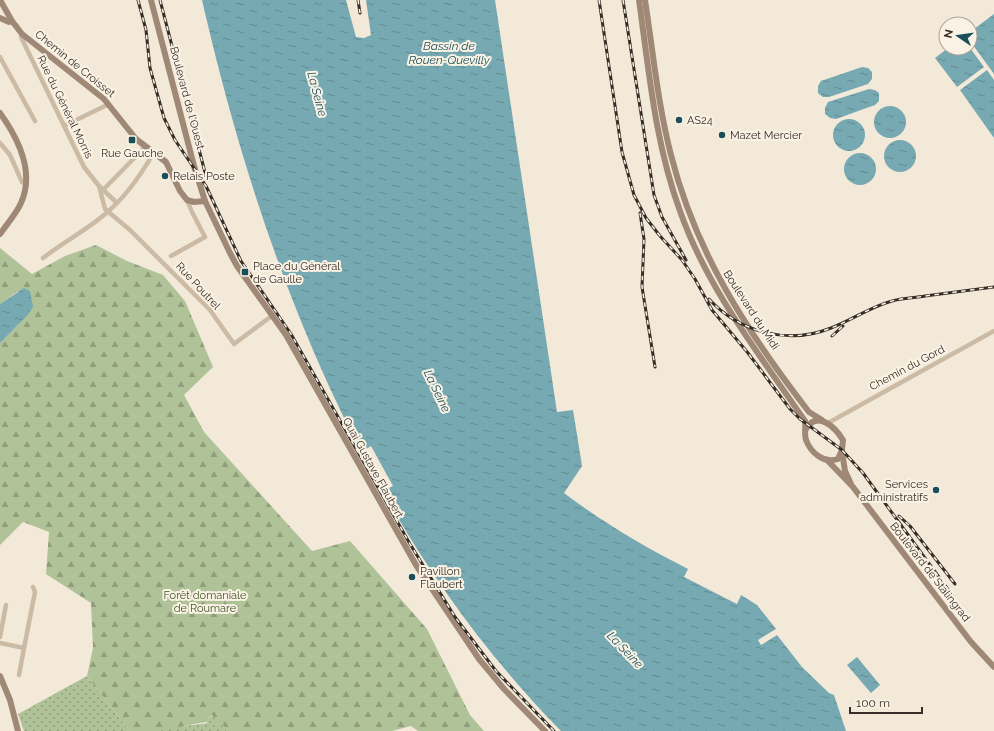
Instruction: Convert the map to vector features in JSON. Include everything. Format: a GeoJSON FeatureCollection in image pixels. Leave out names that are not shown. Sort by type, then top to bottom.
{"type":"FeatureCollection","features":[{"type":"Feature","properties":{"kind":"main road","name":"Chemin de Croisset"},"geometry":{"type":"LineString","coordinates":[[0,0],[12,21],[22,34],[109,104],[136,139],[145,147],[162,157],[170,166],[180,191],[187,200]]}},
{"type":"Feature","properties":{"kind":"main road","name":"Boulevard de l'Ouest"},"geometry":{"type":"LineString","coordinates":[[151,0],[194,166],[205,201]]}},
{"type":"Feature","properties":{"kind":"main road","name":"Boulevard du Midi"},"geometry":{"type":"LineString","coordinates":[[639,0],[662,149],[680,212],[701,260],[723,301],[805,421],[806,429]]}},
{"type":"Feature","properties":{"kind":"main road","name":"Boulevard du Midi"},"geometry":{"type":"LineString","coordinates":[[645,0],[667,139],[682,199],[680,212]]}},
{"type":"Feature","properties":{"kind":"main road"},"geometry":{"type":"LineString","coordinates":[[0,18],[9,22],[12,21]]}},
{"type":"Feature","properties":{"kind":"main road"},"geometry":{"type":"LineString","coordinates":[[0,113],[15,137],[27,173],[21,204],[0,234]]}},
{"type":"Feature","properties":{"kind":"main road","name":"Boulevard du Midi"},"geometry":{"type":"LineString","coordinates":[[662,149],[706,255],[740,316],[809,412],[822,420]]}},
{"type":"Feature","properties":{"kind":"main road"},"geometry":{"type":"LineString","coordinates":[[187,200],[194,202],[205,201]]}},
{"type":"Feature","properties":{"kind":"main road","name":"Quai Gustave Flaubert"},"geometry":{"type":"LineString","coordinates":[[205,201],[237,266],[273,315],[315,385],[420,571],[468,645],[486,667],[545,731]]}},
{"type":"Feature","properties":{"kind":"main road"},"geometry":{"type":"LineString","coordinates":[[822,420],[828,423],[843,440],[842,452],[838,459],[828,461],[812,450],[805,438],[806,429],[809,424],[822,420]]}},
{"type":"Feature","properties":{"kind":"main road","name":"Boulevard de Stalingrad"},"geometry":{"type":"LineString","coordinates":[[842,452],[845,471],[853,487]]}},
{"type":"Feature","properties":{"kind":"main road","name":"Boulevard de Stalingrad"},"geometry":{"type":"LineString","coordinates":[[828,461],[853,487],[971,642],[994,666]]}},
{"type":"Feature","properties":{"kind":"main road"},"geometry":{"type":"LineString","coordinates":[[0,676],[10,700],[18,731]]}},
{"type":"Feature","properties":{"kind":"street","name":"Rue du Général Morris"},"geometry":{"type":"LineString","coordinates":[[22,34],[21,36],[31,60],[84,166],[99,186],[116,202]]}},
{"type":"Feature","properties":{"kind":"street"},"geometry":{"type":"LineString","coordinates":[[0,57],[35,120]]}},
{"type":"Feature","properties":{"kind":"street"},"geometry":{"type":"LineString","coordinates":[[64,126],[109,104]]}},
{"type":"Feature","properties":{"kind":"street"},"geometry":{"type":"LineString","coordinates":[[0,143],[10,155],[22,182],[26,184]]}},
{"type":"Feature","properties":{"kind":"street"},"geometry":{"type":"LineString","coordinates":[[103,190],[145,147]]}},
{"type":"Feature","properties":{"kind":"street"},"geometry":{"type":"LineString","coordinates":[[43,258],[108,212],[139,178],[154,152]]}},
{"type":"Feature","properties":{"kind":"street","name":"Rue du Général Morris"},"geometry":{"type":"LineString","coordinates":[[99,186],[104,209],[108,212]]}},
{"type":"Feature","properties":{"kind":"street"},"geometry":{"type":"LineString","coordinates":[[171,256],[205,237],[202,228],[192,212],[187,200]]}},
{"type":"Feature","properties":{"kind":"street","name":"Rue Poutrel"},"geometry":{"type":"LineString","coordinates":[[108,212],[130,230],[210,310],[234,344],[273,315]]}},
{"type":"Feature","properties":{"kind":"street","name":"Chemin du Gord"},"geometry":{"type":"LineString","coordinates":[[828,423],[994,331]]}},
{"type":"Feature","properties":{"kind":"street"},"geometry":{"type":"LineString","coordinates":[[19,675],[35,592],[33,587]]}},
{"type":"Feature","properties":{"kind":"street"},"geometry":{"type":"LineString","coordinates":[[0,637],[6,605]]}},
{"type":"Feature","properties":{"kind":"street"},"geometry":{"type":"LineString","coordinates":[[0,643],[24,648]]}},
{"type":"Feature","properties":{"kind":"green space","name":"Forêt domaniale de Roumare"},"geometry":{"type":"Polygon","coordinates":[[[96,245],[127,261],[163,275],[185,301],[213,367],[184,395],[204,432],[312,551],[350,541],[427,629],[470,715],[484,731],[418,731],[411,726],[392,731],[227,731],[223,725],[214,723],[217,720],[212,715],[207,720],[210,723],[205,722],[157,731],[130,731],[87,676],[93,648],[91,603],[46,574],[49,532],[23,522],[0,545],[0,343],[27,316],[18,291],[0,304],[0,248],[32,274],[65,256],[96,245]]]}},
{"type":"Feature","properties":{"kind":"green space"},"geometry":{"type":"Polygon","coordinates":[[[87,676],[130,731],[24,731],[18,714],[87,676]]]}},
{"type":"Feature","properties":{"kind":"green space"},"geometry":{"type":"Polygon","coordinates":[[[213,715],[218,720],[215,723],[223,725],[227,731],[157,731],[159,729],[209,723],[207,720],[213,715]]]}},
{"type":"Feature","properties":{"kind":"water"},"geometry":{"type":"Polygon","coordinates":[[[202,0],[346,0],[356,37],[364,38],[371,35],[366,0],[495,0],[557,412],[573,410],[582,466],[564,493],[624,534],[688,569],[684,577],[737,604],[741,595],[757,605],[776,629],[758,640],[761,645],[777,635],[802,667],[829,693],[834,695],[846,731],[561,731],[492,654],[431,571],[378,483],[331,391],[291,296],[256,199],[227,100],[202,0]]]}},
{"type":"Feature","properties":{"kind":"water"},"geometry":{"type":"Polygon","coordinates":[[[994,14],[994,74],[978,52],[978,26],[994,14]]]}},
{"type":"Feature","properties":{"kind":"water"},"geometry":{"type":"Polygon","coordinates":[[[938,56],[976,56],[984,67],[957,87],[935,58],[938,56]]]}},
{"type":"Feature","properties":{"kind":"water"},"geometry":{"type":"Polygon","coordinates":[[[862,67],[868,68],[872,72],[872,79],[868,84],[829,97],[823,97],[818,93],[818,86],[821,81],[862,67]]]}},
{"type":"Feature","properties":{"kind":"water"},"geometry":{"type":"Polygon","coordinates":[[[987,70],[994,80],[994,138],[960,90],[987,70]]]}},
{"type":"Feature","properties":{"kind":"water"},"geometry":{"type":"Polygon","coordinates":[[[869,89],[875,90],[879,93],[879,101],[875,105],[836,119],[830,118],[825,114],[825,108],[828,102],[869,89]]]}},
{"type":"Feature","properties":{"kind":"water"},"geometry":{"type":"Polygon","coordinates":[[[890,106],[896,107],[903,113],[906,122],[905,128],[899,135],[890,138],[884,137],[877,131],[874,122],[875,116],[881,109],[890,106]]]}},
{"type":"Feature","properties":{"kind":"water"},"geometry":{"type":"Polygon","coordinates":[[[849,119],[855,120],[862,126],[865,135],[864,141],[858,148],[849,151],[843,150],[836,144],[833,135],[834,129],[840,122],[849,119]]]}},
{"type":"Feature","properties":{"kind":"water"},"geometry":{"type":"Polygon","coordinates":[[[900,140],[906,141],[913,147],[916,156],[915,162],[909,169],[900,172],[894,171],[887,165],[884,156],[885,150],[891,143],[900,140]]]}},
{"type":"Feature","properties":{"kind":"water"},"geometry":{"type":"Polygon","coordinates":[[[860,153],[866,154],[873,160],[876,169],[875,175],[869,182],[860,185],[854,184],[847,178],[844,169],[845,163],[851,156],[860,153]]]}},
{"type":"Feature","properties":{"kind":"water"},"geometry":{"type":"Polygon","coordinates":[[[24,288],[30,291],[33,307],[27,316],[0,343],[0,304],[24,288]]]}},
{"type":"Feature","properties":{"kind":"water"},"geometry":{"type":"Polygon","coordinates":[[[857,657],[880,685],[871,693],[847,665],[857,657]]]}},
{"type":"Feature","properties":{"kind":"pier"},"geometry":{"type":"Polygon","coordinates":[[[371,446],[393,486],[383,491],[361,452],[371,446]]]}},
{"type":"Feature","properties":{"kind":"railway"},"geometry":{"type":"LineString","coordinates":[[138,0],[146,30],[150,68],[164,118],[175,140],[206,186],[241,261],[291,334],[410,544],[455,617],[496,671],[554,731]]}},
{"type":"Feature","properties":{"kind":"railway"},"geometry":{"type":"LineString","coordinates":[[160,0],[207,180]]}},
{"type":"Feature","properties":{"kind":"railway"},"geometry":{"type":"LineString","coordinates":[[358,0],[360,13]]}},
{"type":"Feature","properties":{"kind":"railway"},"geometry":{"type":"LineString","coordinates":[[599,0],[622,152],[634,195],[646,218],[682,260],[695,279],[712,310],[748,353],[790,409],[800,419],[842,450],[863,473],[952,595]]}},
{"type":"Feature","properties":{"kind":"railway"},"geometry":{"type":"LineString","coordinates":[[623,0],[654,195],[662,217],[686,260]]}},
{"type":"Feature","properties":{"kind":"railway"},"geometry":{"type":"LineString","coordinates":[[640,213],[644,239],[642,287],[655,367]]}},
{"type":"Feature","properties":{"kind":"railway"},"geometry":{"type":"LineString","coordinates":[[709,299],[721,311],[750,328],[766,333],[799,335],[815,333],[831,328],[876,307],[896,300],[994,287]]}},
{"type":"Feature","properties":{"kind":"railway"},"geometry":{"type":"LineString","coordinates":[[832,336],[843,326]]}},
{"type":"Feature","properties":{"kind":"railway"},"geometry":{"type":"LineString","coordinates":[[899,516],[910,526],[955,584]]}},
{"type":"Feature","properties":{"kind":"place","name":"AS24"},"geometry":{"type":"Point","coordinates":[679,120]}},
{"type":"Feature","properties":{"kind":"place","name":"Mazet Mercier"},"geometry":{"type":"Point","coordinates":[722,135]}},
{"type":"Feature","properties":{"kind":"place","name":"Rue Gauche"},"geometry":{"type":"Point","coordinates":[132,140]}},
{"type":"Feature","properties":{"kind":"place","name":"Relais Poste"},"geometry":{"type":"Point","coordinates":[165,176]}},
{"type":"Feature","properties":{"kind":"place","name":"Place du Général de Gaulle"},"geometry":{"type":"Point","coordinates":[245,272]}},
{"type":"Feature","properties":{"kind":"place","name":"Services administratifs"},"geometry":{"type":"Point","coordinates":[936,490]}},
{"type":"Feature","properties":{"kind":"place","name":"Pavillon Flaubert"},"geometry":{"type":"Point","coordinates":[412,577]}},
{"type":"Feature","properties":{"kind":"water label","name":"Bassin de Rouen-Quevilly"},"geometry":{"type":"Point","coordinates":[449,53]}},
{"type":"Feature","properties":{"kind":"water label","name":"La Seine"},"geometry":{"type":"Point","coordinates":[317,94]}},
{"type":"Feature","properties":{"kind":"water label","name":"La Seine"},"geometry":{"type":"Point","coordinates":[437,391]}},
{"type":"Feature","properties":{"kind":"water label","name":"La Seine"},"geometry":{"type":"Point","coordinates":[625,650]}}]}
